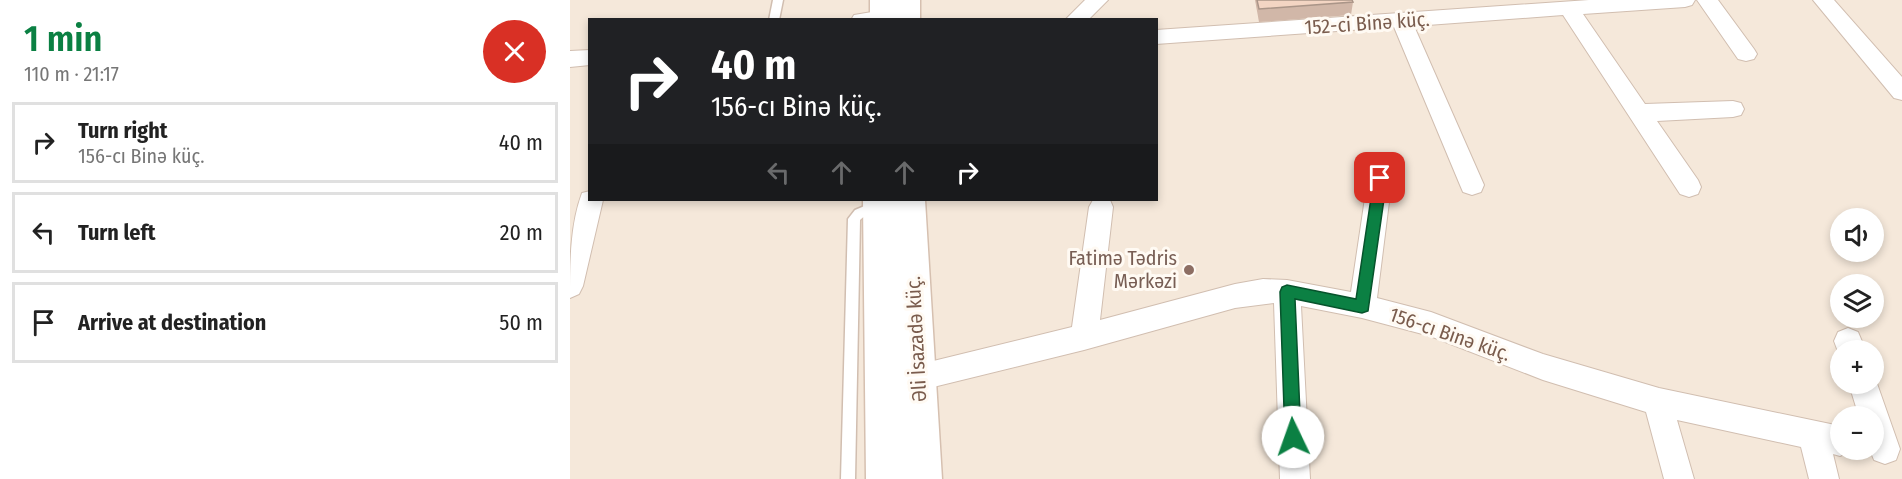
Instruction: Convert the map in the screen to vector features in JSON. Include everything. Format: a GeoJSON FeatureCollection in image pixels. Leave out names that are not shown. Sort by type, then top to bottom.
{"type":"FeatureCollection","features":[{"type":"Feature","properties":{"kind":"main road","name":"Əli İsazadə küç."},"geometry":{"type":"LineString","coordinates":[[889,201],[917,378],[922,479]]}},
{"type":"Feature","properties":{"kind":"main road","name":"Əli İsazadə küç."},"geometry":{"type":"LineString","coordinates":[[886,479],[889,201]]}},
{"type":"Feature","properties":{"kind":"street"},"geometry":{"type":"LineString","coordinates":[[1077,18],[1098,0]]}},
{"type":"Feature","properties":{"kind":"street","name":"152-ci Binə küç."},"geometry":{"type":"LineString","coordinates":[[1158,37],[1685,0]]}},
{"type":"Feature","properties":{"kind":"street"},"geometry":{"type":"LineString","coordinates":[[1707,0],[1746,54]]}},
{"type":"Feature","properties":{"kind":"street"},"geometry":{"type":"LineString","coordinates":[[1823,0],[1902,92]]}},
{"type":"Feature","properties":{"kind":"street"},"geometry":{"type":"LineString","coordinates":[[1569,9],[1689,187]]}},
{"type":"Feature","properties":{"kind":"street"},"geometry":{"type":"LineString","coordinates":[[1401,20],[1472,185]]}},
{"type":"Feature","properties":{"kind":"street"},"geometry":{"type":"LineString","coordinates":[[570,59],[588,57]]}},
{"type":"Feature","properties":{"kind":"street"},"geometry":{"type":"LineString","coordinates":[[1639,113],[1733,109]]}},
{"type":"Feature","properties":{"kind":"street"},"geometry":{"type":"LineString","coordinates":[[1362,306],[1380,178]]}},
{"type":"Feature","properties":{"kind":"street"},"geometry":{"type":"LineString","coordinates":[[570,286],[591,201]]}},
{"type":"Feature","properties":{"kind":"street"},"geometry":{"type":"LineString","coordinates":[[1084,337],[1101,207]]}},
{"type":"Feature","properties":{"kind":"street","name":"156-cı Binə küç."},"geometry":{"type":"LineString","coordinates":[[917,378],[1084,337],[1235,296],[1263,291],[1287,292],[1362,306],[1431,324],[1543,367],[1659,402],[1827,438]]}},
{"type":"Feature","properties":{"kind":"street"},"geometry":{"type":"LineString","coordinates":[[1287,292],[1295,479]]}},
{"type":"Feature","properties":{"kind":"street"},"geometry":{"type":"LineString","coordinates":[[1867,394],[1887,450]]}},
{"type":"Feature","properties":{"kind":"street"},"geometry":{"type":"LineString","coordinates":[[1659,402],[1665,434],[1679,479]]}},
{"type":"Feature","properties":{"kind":"street"},"geometry":{"type":"LineString","coordinates":[[1824,479],[1827,438]]}},
{"type":"Feature","properties":{"kind":"lane"},"geometry":{"type":"LineString","coordinates":[[774,18],[778,0]]}},
{"type":"Feature","properties":{"kind":"lane"},"geometry":{"type":"LineString","coordinates":[[848,479],[854,219],[858,213],[889,201]]}},
{"type":"Feature","properties":{"kind":"shaded area"},"geometry":{"type":"Polygon","coordinates":[[[570,0],[1902,0],[1902,479],[570,479],[570,0]]]}},
{"type":"Feature","properties":{"kind":"building"},"geometry":{"type":"Polygon","coordinates":[[[1257,0],[1352,0],[1353,2],[1259,9],[1257,0]]]}},
{"type":"Feature","properties":{"kind":"place","name":"Fatimə Tədris Mərkəzi"},"geometry":{"type":"Point","coordinates":[1189,270]}},
{"type":"Feature","properties":{"kind":"route"},"geometry":{"type":"LineString","coordinates":[[1293,437],[1287,292],[1362,306],[1380,178]]}}]}
